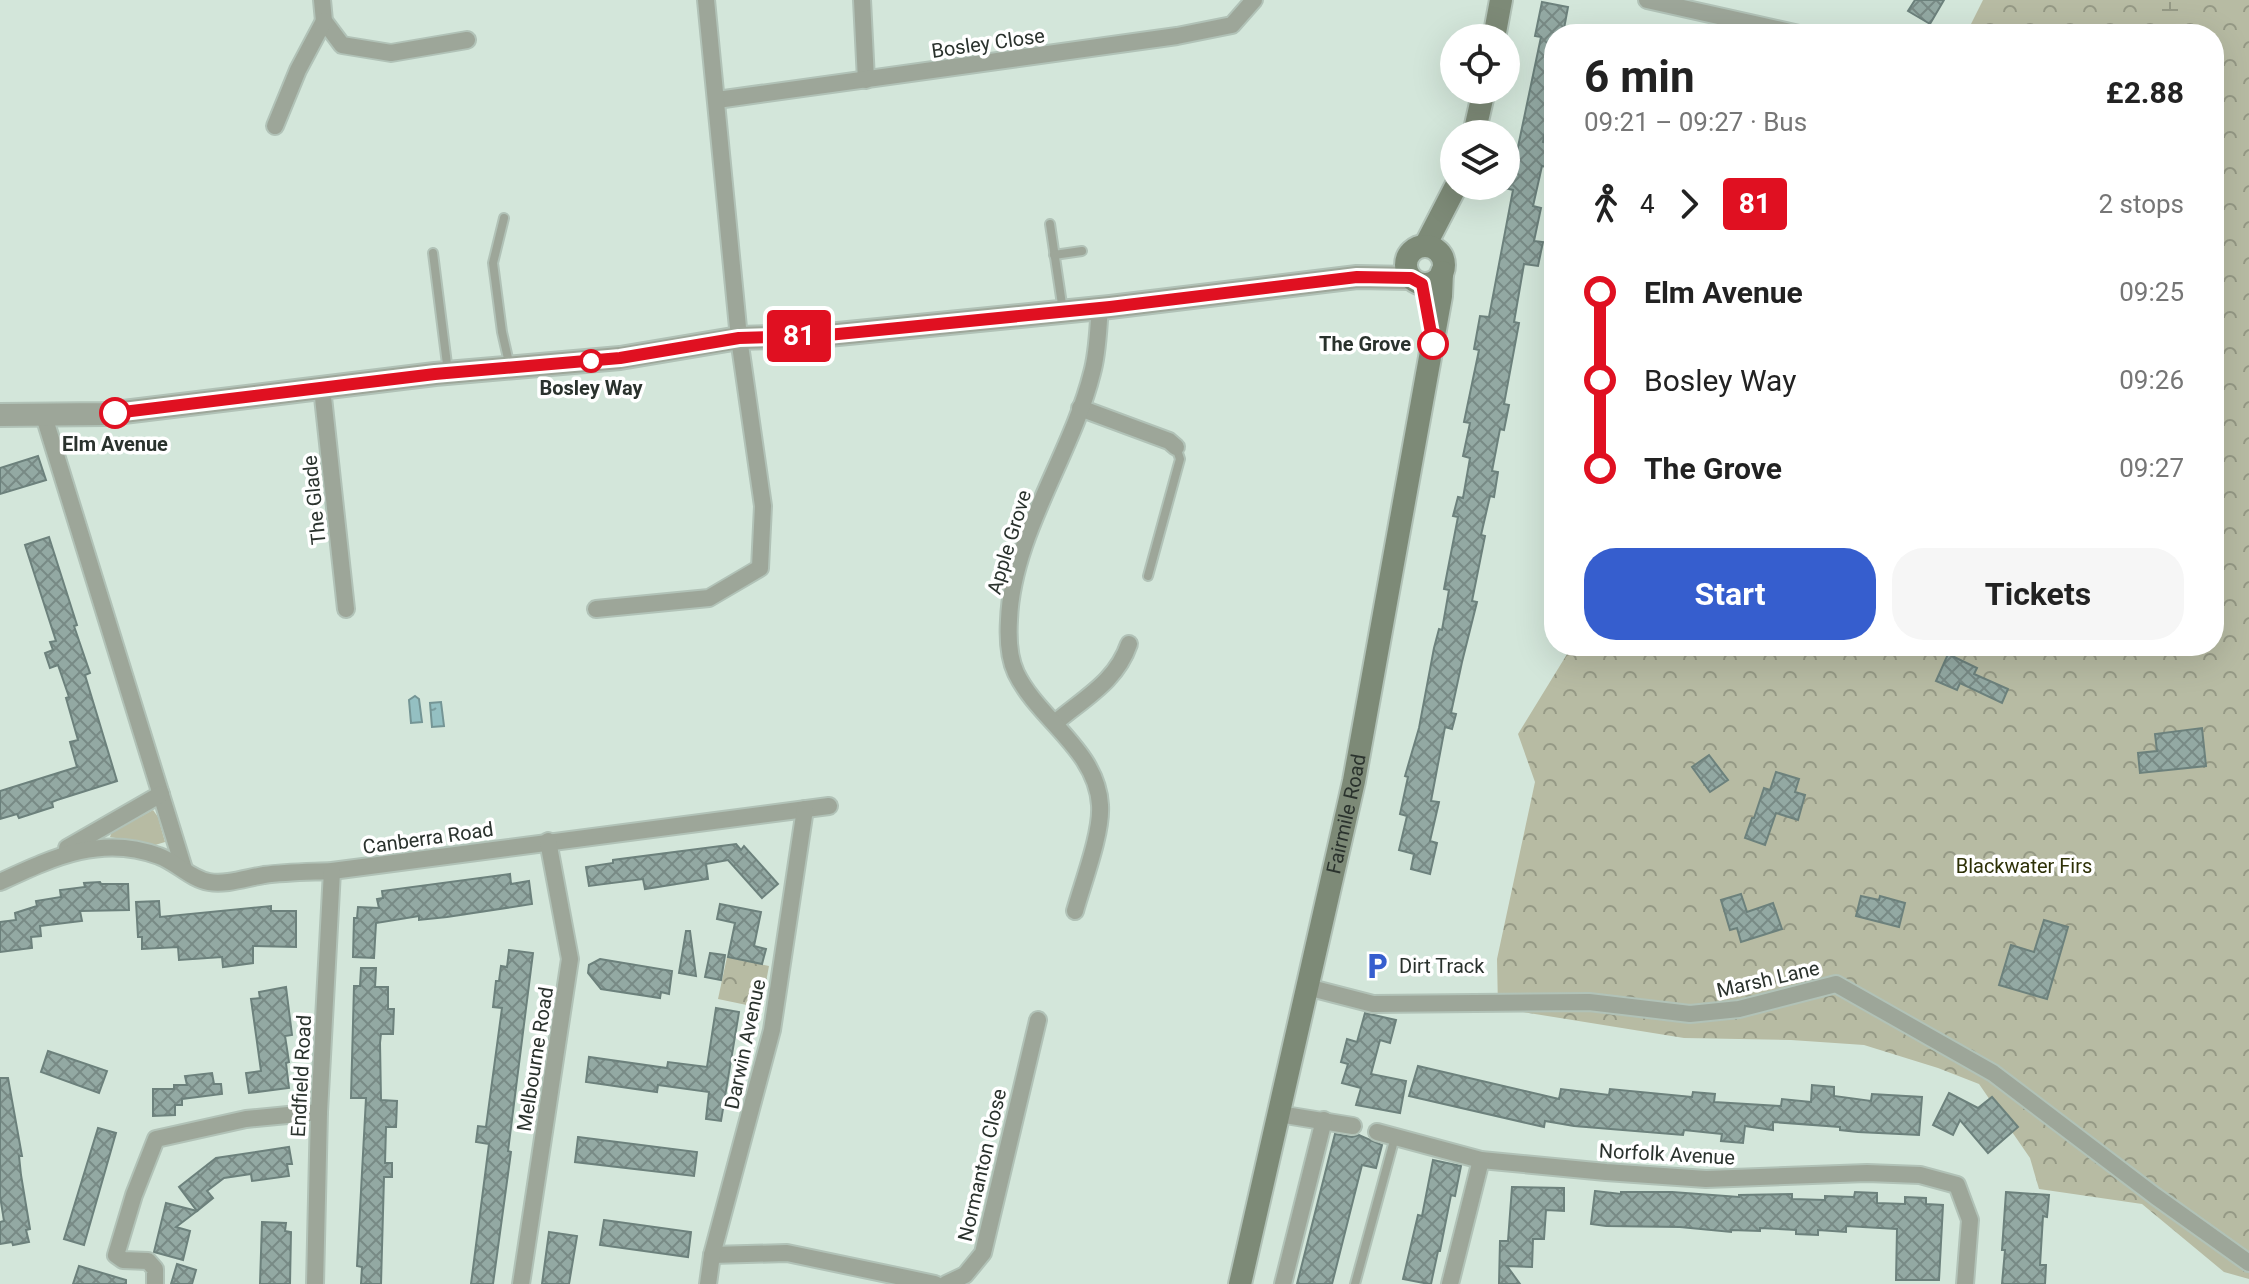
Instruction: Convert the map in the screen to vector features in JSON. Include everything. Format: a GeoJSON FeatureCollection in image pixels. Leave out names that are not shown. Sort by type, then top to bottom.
{"type":"FeatureCollection","features":[{"type":"Feature","properties":{"kind":"main road"},"geometry":{"type":"LineString","coordinates":[[1497,24],[1501,0]]}},
{"type":"Feature","properties":{"kind":"main road"},"geometry":{"type":"LineString","coordinates":[[1436,258],[1413,250],[1413,274],[1434,282],[1436,258],[1451,200]]}},
{"type":"Feature","properties":{"kind":"main road","name":"Fairmile Road"},"geometry":{"type":"LineString","coordinates":[[1240,1284],[1354,781],[1441,296],[1436,258]]}},
{"type":"Feature","properties":{"kind":"main road","name":"Fairmile Road"},"geometry":{"type":"LineString","coordinates":[[1413,274],[1434,338]]}},
{"type":"Feature","properties":{"kind":"street"},"geometry":{"type":"LineString","coordinates":[[322,0],[324,21],[342,45],[391,53],[467,40]]}},
{"type":"Feature","properties":{"kind":"street"},"geometry":{"type":"LineString","coordinates":[[596,609],[709,598],[760,568],[763,506],[739,338],[706,0]]}},
{"type":"Feature","properties":{"kind":"street"},"geometry":{"type":"LineString","coordinates":[[862,0],[866,80]]}},
{"type":"Feature","properties":{"kind":"street","name":"Bosley Close"},"geometry":{"type":"LineString","coordinates":[[717,100],[1191,33],[1232,25],[1254,0]]}},
{"type":"Feature","properties":{"kind":"street"},"geometry":{"type":"LineString","coordinates":[[1647,0],[1754,24]]}},
{"type":"Feature","properties":{"kind":"street"},"geometry":{"type":"LineString","coordinates":[[275,126],[298,70],[324,21]]}},
{"type":"Feature","properties":{"kind":"street"},"geometry":{"type":"LineString","coordinates":[[0,415],[107,414],[448,373],[620,358],[739,338],[828,335],[1063,312],[1357,277],[1413,274]]}},
{"type":"Feature","properties":{"kind":"street","name":"Apple Grove"},"geometry":{"type":"LineString","coordinates":[[1075,911],[1100,807],[1098,790],[1077,751],[1015,671],[1009,620],[1016,573],[1093,373],[1100,307]]}},
{"type":"Feature","properties":{"kind":"street","name":"The Glade"},"geometry":{"type":"LineString","coordinates":[[322,388],[346,609]]}},
{"type":"Feature","properties":{"kind":"street"},"geometry":{"type":"LineString","coordinates":[[1080,408],[1169,441],[1176,447]]}},
{"type":"Feature","properties":{"kind":"street"},"geometry":{"type":"LineString","coordinates":[[43,413],[184,869]]}},
{"type":"Feature","properties":{"kind":"street"},"geometry":{"type":"LineString","coordinates":[[1055,723],[1109,680],[1123,662],[1129,644]]}},
{"type":"Feature","properties":{"kind":"street","name":"Canberra Road"},"geometry":{"type":"LineString","coordinates":[[0,882],[161,794]]}},
{"type":"Feature","properties":{"kind":"street","name":"Canberra Road"},"geometry":{"type":"LineString","coordinates":[[41,862],[80,849],[111,846],[161,856],[208,882],[332,871],[829,806]]}},
{"type":"Feature","properties":{"kind":"street","name":"Darwin Avenue"},"geometry":{"type":"LineString","coordinates":[[708,1284],[712,1255],[772,1030],[805,809]]}},
{"type":"Feature","properties":{"kind":"street","name":"Melbourne Road"},"geometry":{"type":"LineString","coordinates":[[521,1284],[570,959],[548,841]]}},
{"type":"Feature","properties":{"kind":"street","name":"Endfield Road"},"geometry":{"type":"LineString","coordinates":[[315,1284],[319,1112],[332,871]]}},
{"type":"Feature","properties":{"kind":"street","name":"Marsh Lane"},"geometry":{"type":"LineString","coordinates":[[1307,987],[1373,1004],[1589,1002],[1690,1014],[1739,1009],[1836,984],[1993,1073],[2249,1263]]}},
{"type":"Feature","properties":{"kind":"street","name":"Normanton Close"},"geometry":{"type":"LineString","coordinates":[[946,1284],[965,1275],[983,1253],[1026,1036],[1038,1020]]}},
{"type":"Feature","properties":{"kind":"street"},"geometry":{"type":"LineString","coordinates":[[155,1284],[155,1269],[148,1261],[123,1260],[116,1255],[134,1195],[156,1139],[246,1119],[319,1112]]}},
{"type":"Feature","properties":{"kind":"street"},"geometry":{"type":"LineString","coordinates":[[1279,1114],[1353,1126]]}},
{"type":"Feature","properties":{"kind":"street"},"geometry":{"type":"LineString","coordinates":[[1283,1284],[1324,1120]]}},
{"type":"Feature","properties":{"kind":"street","name":"Norfolk Avenue"},"geometry":{"type":"LineString","coordinates":[[1377,1132],[1481,1160],[1706,1179],[1867,1173],[1920,1175],[1957,1185],[1970,1220],[1965,1284]]}},
{"type":"Feature","properties":{"kind":"street"},"geometry":{"type":"LineString","coordinates":[[1450,1284],[1481,1160]]}},
{"type":"Feature","properties":{"kind":"street"},"geometry":{"type":"LineString","coordinates":[[712,1255],[787,1253],[935,1284]]}},
{"type":"Feature","properties":{"kind":"lane"},"geometry":{"type":"LineString","coordinates":[[504,218],[493,263],[499,317],[510,368]]}},
{"type":"Feature","properties":{"kind":"lane"},"geometry":{"type":"LineString","coordinates":[[1050,224],[1063,312]]}},
{"type":"Feature","properties":{"kind":"lane"},"geometry":{"type":"LineString","coordinates":[[1054,255],[1082,251]]}},
{"type":"Feature","properties":{"kind":"lane"},"geometry":{"type":"LineString","coordinates":[[433,253],[448,373]]}},
{"type":"Feature","properties":{"kind":"lane"},"geometry":{"type":"LineString","coordinates":[[1148,576],[1180,459],[1176,447]]}},
{"type":"Feature","properties":{"kind":"lane"},"geometry":{"type":"LineString","coordinates":[[1355,1284],[1395,1136]]}},
{"type":"Feature","properties":{"kind":"green space","name":"Blackwater Firs"},"geometry":{"type":"Polygon","coordinates":[[[1983,0],[2249,0],[2249,1279],[2224,1272],[2142,1204],[2039,1189],[2030,1158],[1979,1084],[1938,1068],[1864,1045],[1684,1038],[1498,1008],[1497,959],[1535,782],[1518,734],[1566,656],[2224,656],[2224,24],[1971,24],[1983,0]]]}},
{"type":"Feature","properties":{"kind":"green space"},"geometry":{"type":"Polygon","coordinates":[[[2130,0],[2186,0],[2181,15],[2167,18],[2147,13],[2130,0]]]}},
{"type":"Feature","properties":{"kind":"green space"},"geometry":{"type":"Polygon","coordinates":[[[153,810],[165,842],[155,845],[110,837],[112,832],[153,810]]]}},
{"type":"Feature","properties":{"kind":"green space"},"geometry":{"type":"Polygon","coordinates":[[[727,957],[769,966],[761,1008],[718,999],[727,957]]]}},
{"type":"Feature","properties":{"kind":"water"},"geometry":{"type":"Polygon","coordinates":[[[415,696],[419,699],[422,722],[411,723],[409,700],[415,696]]]}},
{"type":"Feature","properties":{"kind":"water"},"geometry":{"type":"Polygon","coordinates":[[[441,702],[444,726],[432,727],[430,703],[441,702]]]}},
{"type":"Feature","properties":{"kind":"building"},"geometry":{"type":"Polygon","coordinates":[[[1915,0],[1944,0],[1930,24],[1908,11],[1915,0]]]}},
{"type":"Feature","properties":{"kind":"building"},"geometry":{"type":"Polygon","coordinates":[[[1542,2],[1568,7],[1565,24],[1544,24],[1544,166],[1533,206],[1541,208],[1534,241],[1543,242],[1538,266],[1524,264],[1514,322],[1519,323],[1504,404],[1509,405],[1504,430],[1500,429],[1492,471],[1498,472],[1494,497],[1490,496],[1481,535],[1485,536],[1472,601],[1477,602],[1451,713],[1456,714],[1452,729],[1445,727],[1431,801],[1439,802],[1430,841],[1437,843],[1430,874],[1411,869],[1414,854],[1399,850],[1407,816],[1400,814],[1408,777],[1405,776],[1419,728],[1434,648],[1439,629],[1442,630],[1449,590],[1444,589],[1458,517],[1453,516],[1458,497],[1463,498],[1470,458],[1463,456],[1470,423],[1464,422],[1479,350],[1474,349],[1480,316],[1489,317],[1511,200],[1520,200],[1520,137],[1541,37],[1535,36],[1542,2]]]}},
{"type":"Feature","properties":{"kind":"building"},"geometry":{"type":"Polygon","coordinates":[[[38,456],[46,480],[0,494],[0,468],[38,456]]]}},
{"type":"Feature","properties":{"kind":"building"},"geometry":{"type":"Polygon","coordinates":[[[49,537],[77,625],[74,626],[90,673],[85,675],[117,781],[52,802],[53,807],[19,818],[17,814],[0,819],[0,791],[77,767],[70,742],[78,740],[66,698],[69,697],[58,665],[50,668],[45,653],[53,650],[50,642],[56,641],[25,545],[49,537]]]}},
{"type":"Feature","properties":{"kind":"building"},"geometry":{"type":"Polygon","coordinates":[[[1947,656],[1952,656],[1977,668],[1974,674],[2008,689],[2002,703],[1960,683],[1957,690],[1936,681],[1947,656]]]}},
{"type":"Feature","properties":{"kind":"building"},"geometry":{"type":"Polygon","coordinates":[[[2202,728],[2206,766],[2140,773],[2138,753],[2157,751],[2155,734],[2202,728]]]}},
{"type":"Feature","properties":{"kind":"building"},"geometry":{"type":"Polygon","coordinates":[[[1709,755],[1728,780],[1710,792],[1692,767],[1709,755]]]}},
{"type":"Feature","properties":{"kind":"building"},"geometry":{"type":"Polygon","coordinates":[[[1776,772],[1799,779],[1795,792],[1805,795],[1798,820],[1776,813],[1765,845],[1745,838],[1764,788],[1770,790],[1776,772]]]}},
{"type":"Feature","properties":{"kind":"building"},"geometry":{"type":"Polygon","coordinates":[[[736,844],[741,850],[744,846],[778,884],[762,898],[728,860],[706,864],[708,879],[645,889],[643,879],[589,886],[586,867],[613,863],[613,860],[736,844]]]}},
{"type":"Feature","properties":{"kind":"building"},"geometry":{"type":"Polygon","coordinates":[[[510,874],[511,884],[529,881],[532,904],[447,917],[419,920],[419,916],[376,923],[374,958],[353,957],[354,918],[357,918],[358,907],[379,908],[377,899],[383,898],[382,891],[510,874]]]}},
{"type":"Feature","properties":{"kind":"building"},"geometry":{"type":"Polygon","coordinates":[[[100,882],[128,884],[129,910],[80,911],[82,921],[40,926],[41,936],[31,937],[32,948],[0,952],[0,922],[16,920],[15,913],[37,906],[36,901],[61,897],[60,890],[100,882]]]}},
{"type":"Feature","properties":{"kind":"building"},"geometry":{"type":"Polygon","coordinates":[[[1741,894],[1747,912],[1773,903],[1782,929],[1741,942],[1737,928],[1730,930],[1721,900],[1741,894]]]}},
{"type":"Feature","properties":{"kind":"building"},"geometry":{"type":"Polygon","coordinates":[[[1861,896],[1879,900],[1880,896],[1905,903],[1899,927],[1856,916],[1861,896]]]}},
{"type":"Feature","properties":{"kind":"building"},"geometry":{"type":"Polygon","coordinates":[[[159,901],[160,917],[271,906],[271,911],[296,911],[296,947],[253,946],[253,963],[223,967],[222,957],[179,960],[178,947],[142,949],[142,937],[138,937],[136,902],[159,901]]]}},
{"type":"Feature","properties":{"kind":"building"},"geometry":{"type":"Polygon","coordinates":[[[720,904],[761,912],[754,946],[766,949],[762,964],[728,957],[735,923],[717,919],[720,904]]]}},
{"type":"Feature","properties":{"kind":"building"},"geometry":{"type":"Polygon","coordinates":[[[2044,920],[2068,927],[2047,999],[1999,985],[2011,945],[2034,952],[2044,920]]]}},
{"type":"Feature","properties":{"kind":"building"},"geometry":{"type":"Polygon","coordinates":[[[686,931],[690,931],[696,976],[679,973],[686,931]]]}},
{"type":"Feature","properties":{"kind":"building"},"geometry":{"type":"Polygon","coordinates":[[[509,950],[533,953],[508,1151],[511,1152],[493,1284],[471,1284],[489,1144],[476,1142],[478,1126],[486,1127],[502,1008],[493,1007],[496,981],[499,981],[501,966],[507,967],[509,950]]]}},
{"type":"Feature","properties":{"kind":"building"},"geometry":{"type":"Polygon","coordinates":[[[710,953],[725,955],[721,980],[705,977],[710,953]]]}},
{"type":"Feature","properties":{"kind":"building"},"geometry":{"type":"Polygon","coordinates":[[[600,959],[672,971],[669,994],[661,992],[660,998],[601,989],[588,973],[589,965],[600,959]]]}},
{"type":"Feature","properties":{"kind":"building"},"geometry":{"type":"Polygon","coordinates":[[[361,968],[376,968],[375,987],[388,987],[388,1009],[394,1009],[393,1034],[381,1034],[380,1043],[381,1100],[397,1101],[396,1127],[386,1127],[385,1163],[392,1163],[392,1177],[384,1177],[381,1284],[361,1284],[362,1267],[357,1266],[366,1098],[351,1098],[354,986],[360,986],[361,968]]]}},
{"type":"Feature","properties":{"kind":"building"},"geometry":{"type":"Polygon","coordinates":[[[286,987],[292,1035],[285,1036],[289,1088],[249,1093],[246,1073],[261,1071],[251,999],[260,998],[259,992],[286,987]]]}},
{"type":"Feature","properties":{"kind":"building"},"geometry":{"type":"Polygon","coordinates":[[[716,1008],[739,1012],[721,1121],[706,1119],[709,1092],[658,1085],[657,1092],[586,1082],[589,1057],[667,1068],[668,1062],[707,1067],[716,1008]]]}},
{"type":"Feature","properties":{"kind":"building"},"geometry":{"type":"Polygon","coordinates":[[[1365,1013],[1396,1020],[1390,1043],[1380,1040],[1371,1074],[1406,1081],[1400,1113],[1356,1105],[1361,1088],[1342,1083],[1348,1064],[1341,1062],[1347,1039],[1357,1042],[1365,1013]]]}},
{"type":"Feature","properties":{"kind":"building"},"geometry":{"type":"Polygon","coordinates":[[[48,1051],[107,1071],[99,1093],[41,1072],[48,1051]]]}},
{"type":"Feature","properties":{"kind":"building"},"geometry":{"type":"Polygon","coordinates":[[[1418,1066],[1559,1099],[1561,1089],[1609,1095],[1610,1089],[1692,1097],[1693,1092],[1715,1094],[1714,1102],[1781,1106],[1782,1099],[1811,1102],[1812,1085],[1834,1087],[1834,1096],[1871,1101],[1872,1094],[1922,1097],[1919,1135],[1858,1132],[1840,1130],[1840,1127],[1773,1122],[1773,1130],[1745,1126],[1743,1143],[1721,1141],[1722,1134],[1684,1130],[1683,1135],[1545,1121],[1544,1127],[1409,1096],[1418,1066]]]}},
{"type":"Feature","properties":{"kind":"building"},"geometry":{"type":"Polygon","coordinates":[[[212,1073],[214,1084],[221,1084],[222,1094],[182,1099],[182,1105],[175,1105],[175,1115],[153,1116],[153,1089],[174,1089],[174,1085],[187,1085],[185,1076],[212,1073]]]}},
{"type":"Feature","properties":{"kind":"building"},"geometry":{"type":"Polygon","coordinates":[[[0,1078],[8,1078],[22,1156],[19,1156],[21,1175],[30,1229],[26,1230],[29,1242],[13,1245],[12,1242],[0,1244],[0,1222],[4,1221],[0,1196],[0,1078]]]}},
{"type":"Feature","properties":{"kind":"building"},"geometry":{"type":"Polygon","coordinates":[[[1949,1093],[1978,1108],[1992,1097],[2018,1127],[1988,1153],[1960,1120],[1953,1135],[1933,1125],[1949,1093]]]}},
{"type":"Feature","properties":{"kind":"building"},"geometry":{"type":"Polygon","coordinates":[[[98,1128],[116,1133],[84,1245],[64,1239],[98,1128]]]}},
{"type":"Feature","properties":{"kind":"building"},"geometry":{"type":"Polygon","coordinates":[[[1335,1134],[1359,1135],[1382,1145],[1376,1168],[1362,1165],[1332,1284],[1297,1284],[1335,1134]]]}},
{"type":"Feature","properties":{"kind":"building"},"geometry":{"type":"Polygon","coordinates":[[[578,1137],[697,1152],[694,1176],[575,1162],[578,1137]]]}},
{"type":"Feature","properties":{"kind":"building"},"geometry":{"type":"Polygon","coordinates":[[[289,1147],[292,1164],[287,1164],[289,1176],[252,1181],[251,1174],[224,1178],[207,1191],[213,1198],[197,1211],[179,1187],[216,1158],[289,1147]]]}},
{"type":"Feature","properties":{"kind":"building"},"geometry":{"type":"Polygon","coordinates":[[[1433,1160],[1461,1166],[1429,1284],[1403,1279],[1418,1215],[1422,1216],[1433,1160]]]}},
{"type":"Feature","properties":{"kind":"building"},"geometry":{"type":"Polygon","coordinates":[[[1512,1187],[1564,1188],[1564,1211],[1546,1210],[1544,1239],[1533,1239],[1532,1267],[1507,1266],[1520,1284],[1499,1284],[1500,1241],[1508,1241],[1512,1187]]]}},
{"type":"Feature","properties":{"kind":"building"},"geometry":{"type":"Polygon","coordinates":[[[1595,1191],[1739,1197],[1792,1194],[1792,1199],[1825,1200],[1825,1196],[1854,1197],[1855,1192],[1877,1193],[1877,1203],[1905,1204],[1905,1197],[1926,1198],[1926,1204],[1943,1205],[1939,1280],[1896,1280],[1897,1229],[1846,1226],[1846,1232],[1818,1230],[1818,1235],[1760,1228],[1760,1231],[1731,1232],[1680,1227],[1606,1226],[1591,1224],[1595,1191]]]}},
{"type":"Feature","properties":{"kind":"building"},"geometry":{"type":"Polygon","coordinates":[[[2006,1192],[2049,1195],[2047,1217],[2043,1216],[2040,1265],[2046,1265],[2045,1284],[2002,1284],[2006,1192]]]}},
{"type":"Feature","properties":{"kind":"building"},"geometry":{"type":"Polygon","coordinates":[[[166,1203],[197,1211],[176,1227],[190,1231],[183,1260],[154,1252],[166,1203]]]}},
{"type":"Feature","properties":{"kind":"building"},"geometry":{"type":"Polygon","coordinates":[[[604,1220],[691,1232],[688,1257],[600,1245],[604,1220]]]}},
{"type":"Feature","properties":{"kind":"building"},"geometry":{"type":"Polygon","coordinates":[[[262,1222],[286,1223],[285,1231],[291,1232],[290,1284],[260,1284],[262,1222]]]}},
{"type":"Feature","properties":{"kind":"building"},"geometry":{"type":"Polygon","coordinates":[[[549,1232],[577,1236],[569,1284],[542,1284],[549,1232]]]}},
{"type":"Feature","properties":{"kind":"building"},"geometry":{"type":"Polygon","coordinates":[[[177,1264],[196,1270],[192,1284],[171,1284],[177,1264]]]}},
{"type":"Feature","properties":{"kind":"building"},"geometry":{"type":"Polygon","coordinates":[[[79,1266],[126,1280],[126,1284],[73,1284],[79,1266]]]}},
{"type":"Feature","properties":{"kind":"bus line","name":"81"},"geometry":{"type":"LineString","coordinates":[[115,413],[435,374],[620,358],[739,338],[828,335],[1063,312],[1357,277],[1411,278],[1422,284],[1433,344]]}},
{"type":"Feature","properties":{"kind":"place","name":"The Grove"},"geometry":{"type":"Point","coordinates":[1433,344]}},
{"type":"Feature","properties":{"kind":"place","name":"Bosley Way"},"geometry":{"type":"Point","coordinates":[591,361]}},
{"type":"Feature","properties":{"kind":"place","name":"Elm Avenue"},"geometry":{"type":"Point","coordinates":[115,413]}},
{"type":"Feature","properties":{"kind":"place","name":"Dirt Track"},"geometry":{"type":"Point","coordinates":[1377,966]}}]}
